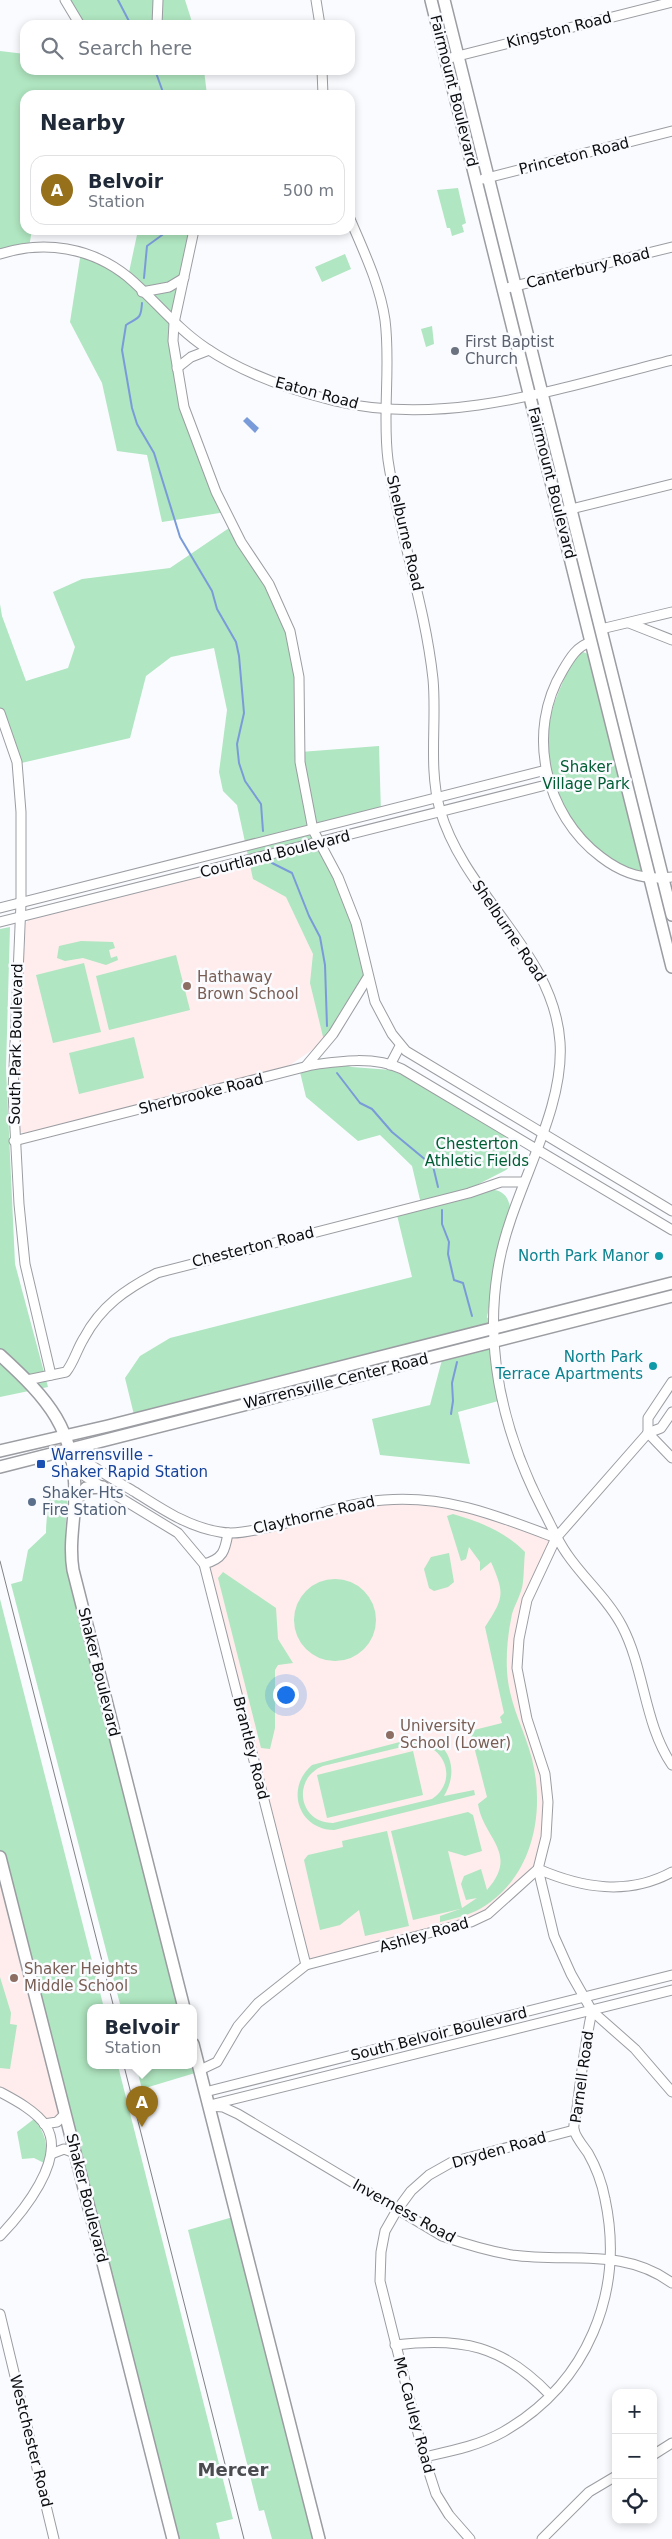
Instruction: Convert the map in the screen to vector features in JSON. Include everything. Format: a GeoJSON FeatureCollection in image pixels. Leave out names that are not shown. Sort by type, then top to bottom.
{"type":"FeatureCollection","features":[{"type":"Feature","properties":{"kind":"main road","name":"Fairmount Boulevard"},"geometry":{"type":"LineString","coordinates":[[431,0],[672,967]]}},
{"type":"Feature","properties":{"kind":"main road","name":"Fairmount Boulevard"},"geometry":{"type":"LineString","coordinates":[[444,0],[601,629],[668,877],[672,915]]}},
{"type":"Feature","properties":{"kind":"main road"},"geometry":{"type":"LineString","coordinates":[[497,264],[509,259]]}},
{"type":"Feature","properties":{"kind":"main road","name":"Warrensville Center Road"},"geometry":{"type":"LineString","coordinates":[[0,1450],[66,1436],[672,1283]]}},
{"type":"Feature","properties":{"kind":"main road","name":"Warrensville Center Road"},"geometry":{"type":"LineString","coordinates":[[0,1467],[672,1296]]}},
{"type":"Feature","properties":{"kind":"main road","name":"Shaker Boulevard"},"geometry":{"type":"LineString","coordinates":[[0,1355],[44,1398],[66,1436],[70,1449],[74,1501],[71,1549],[73,1570],[183,2004]]}},
{"type":"Feature","properties":{"kind":"main road"},"geometry":{"type":"LineString","coordinates":[[74,1501],[86,1488],[103,1487]]}},
{"type":"Feature","properties":{"kind":"main road","name":"Shaker Boulevard"},"geometry":{"type":"LineString","coordinates":[[0,1857],[173,2539]]}},
{"type":"Feature","properties":{"kind":"main road"},"geometry":{"type":"LineString","coordinates":[[197,2059],[319,2539]]}},
{"type":"Feature","properties":{"kind":"street"},"geometry":{"type":"LineString","coordinates":[[66,0],[77,20]]}},
{"type":"Feature","properties":{"kind":"street"},"geometry":{"type":"LineString","coordinates":[[316,0],[319,20]]}},
{"type":"Feature","properties":{"kind":"street","name":"Kingston Road"},"geometry":{"type":"LineString","coordinates":[[446,59],[672,2]]}},
{"type":"Feature","properties":{"kind":"street"},"geometry":{"type":"LineString","coordinates":[[157,20],[159,3]]}},
{"type":"Feature","properties":{"kind":"street"},"geometry":{"type":"LineString","coordinates":[[322,75],[323,90]]}},
{"type":"Feature","properties":{"kind":"street","name":"Princeton Road"},"geometry":{"type":"LineString","coordinates":[[476,180],[672,131]]}},
{"type":"Feature","properties":{"kind":"street","name":"Shelburne Road"},"geometry":{"type":"LineString","coordinates":[[355,231],[372,270],[385,322],[387,348],[384,409],[388,458],[395,496],[426,624],[433,684],[433,754],[437,798],[452,841],[476,884],[535,966],[554,1004],[559,1031],[560,1066],[554,1099],[523,1182],[501,1254],[495,1291],[494,1328],[500,1387],[512,1438],[522,1465],[556,1538]]}},
{"type":"Feature","properties":{"kind":"street"},"geometry":{"type":"LineString","coordinates":[[193,235],[174,323],[177,368],[184,407],[216,492],[241,542],[269,584],[290,631],[299,677],[300,762],[313,830],[345,892],[357,927],[368,976],[378,1009],[400,1046],[420,1060],[672,1211]]}},
{"type":"Feature","properties":{"kind":"street","name":"Eaton Road"},"geometry":{"type":"LineString","coordinates":[[0,254],[29,247],[51,246],[74,250],[111,266],[128,277],[174,323],[209,350],[274,382],[336,401],[384,409],[419,410],[476,405],[542,392],[672,360]]}},
{"type":"Feature","properties":{"kind":"street","name":"Canterbury Road"},"geometry":{"type":"LineString","coordinates":[[503,289],[672,247]]}},
{"type":"Feature","properties":{"kind":"street"},"geometry":{"type":"LineString","coordinates":[[142,292],[169,287],[184,278]]}},
{"type":"Feature","properties":{"kind":"street"},"geometry":{"type":"LineString","coordinates":[[177,368],[191,356],[209,350]]}},
{"type":"Feature","properties":{"kind":"street"},"geometry":{"type":"LineString","coordinates":[[559,512],[672,484]]}},
{"type":"Feature","properties":{"kind":"street"},"geometry":{"type":"LineString","coordinates":[[601,629],[672,612]]}},
{"type":"Feature","properties":{"kind":"street"},"geometry":{"type":"LineString","coordinates":[[629,622],[672,640]]}},
{"type":"Feature","properties":{"kind":"street"},"geometry":{"type":"LineString","coordinates":[[591,642],[580,647],[572,656],[558,677],[550,698],[544,730],[546,770],[550,784],[564,816],[588,846],[621,870],[650,879],[668,877]]}},
{"type":"Feature","properties":{"kind":"street","name":"South Park Boulevard"},"geometry":{"type":"LineString","coordinates":[[0,713],[17,762],[20,791],[22,903],[14,1026],[14,1141],[25,1264],[51,1375]]}},
{"type":"Feature","properties":{"kind":"street","name":"Courtland Boulevard"},"geometry":{"type":"LineString","coordinates":[[0,908],[546,770]]}},
{"type":"Feature","properties":{"kind":"street","name":"Courtland Boulevard"},"geometry":{"type":"LineString","coordinates":[[0,922],[550,784]]}},
{"type":"Feature","properties":{"kind":"street"},"geometry":{"type":"LineString","coordinates":[[154,870],[157,883]]}},
{"type":"Feature","properties":{"kind":"street"},"geometry":{"type":"LineString","coordinates":[[305,1067],[333,1034],[368,976]]}},
{"type":"Feature","properties":{"kind":"street"},"geometry":{"type":"LineString","coordinates":[[400,1046],[390,1065],[672,1230]]}},
{"type":"Feature","properties":{"kind":"street","name":"Sherbrooke Road"},"geometry":{"type":"LineString","coordinates":[[14,1141],[305,1067],[349,1061],[390,1065]]}},
{"type":"Feature","properties":{"kind":"street","name":"Chesterton Road"},"geometry":{"type":"LineString","coordinates":[[27,1380],[66,1372],[94,1321],[111,1301],[130,1286],[157,1273],[463,1195],[500,1182],[523,1182]]}},
{"type":"Feature","properties":{"kind":"street"},"geometry":{"type":"LineString","coordinates":[[672,1382],[648,1418],[648,1433],[672,1458]]}},
{"type":"Feature","properties":{"kind":"street"},"geometry":{"type":"LineString","coordinates":[[672,1412],[661,1428],[648,1433],[556,1538],[527,1600],[519,1639],[518,1668],[522,1699],[540,1753],[548,1802],[546,1837],[538,1869],[554,1936],[592,2011],[634,2049],[672,2092]]}},
{"type":"Feature","properties":{"kind":"street"},"geometry":{"type":"LineString","coordinates":[[70,1449],[82,1473],[103,1487]]}},
{"type":"Feature","properties":{"kind":"street","name":"Claythorne Road"},"geometry":{"type":"LineString","coordinates":[[70,1449],[92,1466],[198,1528],[228,1533],[265,1528],[382,1500],[418,1499],[455,1503],[480,1510],[556,1538]]}},
{"type":"Feature","properties":{"kind":"street","name":"Brantley Road"},"geometry":{"type":"LineString","coordinates":[[103,1487],[182,1537],[204,1564],[306,1966]]}},
{"type":"Feature","properties":{"kind":"street"},"geometry":{"type":"LineString","coordinates":[[204,1564],[217,1560],[222,1556],[228,1533]]}},
{"type":"Feature","properties":{"kind":"street"},"geometry":{"type":"LineString","coordinates":[[556,1538],[621,1623],[635,1656],[657,1738],[672,1765]]}},
{"type":"Feature","properties":{"kind":"street"},"geometry":{"type":"LineString","coordinates":[[538,1869],[568,1882],[618,1888],[641,1885],[672,1872]]}},
{"type":"Feature","properties":{"kind":"street","name":"Ashley Road"},"geometry":{"type":"LineString","coordinates":[[200,2070],[210,2067],[217,2062],[238,2026],[258,2003],[306,1966],[471,1922],[488,1914],[538,1869]]}},
{"type":"Feature","properties":{"kind":"street","name":"South Belvoir Boulevard"},"geometry":{"type":"LineString","coordinates":[[206,2092],[672,1975]]}},
{"type":"Feature","properties":{"kind":"street","name":"South Belvoir Boulevard"},"geometry":{"type":"LineString","coordinates":[[209,2106],[672,1990]]}},
{"type":"Feature","properties":{"kind":"street","name":"Parnell Road"},"geometry":{"type":"LineString","coordinates":[[424,2457],[476,2444],[503,2432],[537,2408],[577,2364],[594,2334],[605,2301],[612,2258],[608,2215],[600,2180],[574,2130],[592,2011]]}},
{"type":"Feature","properties":{"kind":"street"},"geometry":{"type":"LineString","coordinates":[[232,2086],[228,2093],[235,2099]]}},
{"type":"Feature","properties":{"kind":"street"},"geometry":{"type":"LineString","coordinates":[[0,2092],[24,2107],[44,2124],[51,2139],[51,2154],[36,2188],[0,2236]]}},
{"type":"Feature","properties":{"kind":"street","name":"Inverness Road"},"geometry":{"type":"LineString","coordinates":[[209,2106],[223,2107],[238,2114],[442,2236],[475,2247],[514,2255],[612,2258],[636,2264],[660,2274],[672,2283]]}},
{"type":"Feature","properties":{"kind":"street"},"geometry":{"type":"LineString","coordinates":[[44,2124],[57,2122],[65,2114]]}},
{"type":"Feature","properties":{"kind":"street","name":"Dryden Road"},"geometry":{"type":"LineString","coordinates":[[380,2281],[381,2252],[385,2232],[411,2190],[428,2175],[452,2162],[574,2130]]}},
{"type":"Feature","properties":{"kind":"street"},"geometry":{"type":"LineString","coordinates":[[51,2154],[64,2149],[75,2153]]}},
{"type":"Feature","properties":{"kind":"street","name":"Mc Cauley Road"},"geometry":{"type":"LineString","coordinates":[[380,2281],[424,2457],[436,2494],[470,2539]]}},
{"type":"Feature","properties":{"kind":"street","name":"Westchester Road"},"geometry":{"type":"LineString","coordinates":[[0,2314],[54,2539]]}},
{"type":"Feature","properties":{"kind":"street"},"geometry":{"type":"LineString","coordinates":[[395,2346],[450,2341],[471,2346],[516,2365],[536,2380],[550,2395]]}},
{"type":"Feature","properties":{"kind":"street"},"geometry":{"type":"LineString","coordinates":[[657,2452],[672,2443]]}},
{"type":"Feature","properties":{"kind":"street"},"geometry":{"type":"LineString","coordinates":[[542,2539],[589,2492],[612,2478]]}},
{"type":"Feature","properties":{"kind":"shaded area","name":"Hathaway Brown School"},"geometry":{"type":"Polygon","coordinates":[[[306,849],[340,1018],[318,1046],[290,1065],[270,1073],[29,1135],[21,1132],[17,1109],[20,1015],[26,923],[29,919],[306,849]]]}},
{"type":"Feature","properties":{"kind":"shaded area","name":"University School (Lower)"},"geometry":{"type":"Polygon","coordinates":[[[382,1500],[455,1503],[556,1538],[527,1600],[517,1668],[548,1802],[538,1869],[488,1914],[306,1965],[204,1564],[217,1560],[228,1533],[382,1500]]]}},
{"type":"Feature","properties":{"kind":"shaded area","name":"Shaker Heights Middle School"},"geometry":{"type":"Polygon","coordinates":[[[0,1868],[61,2112],[57,2118],[48,2120],[0,2088],[0,1868]]]}},
{"type":"Feature","properties":{"kind":"green space"},"geometry":{"type":"Polygon","coordinates":[[[69,0],[154,0],[154,20],[83,20],[69,0]]]}},
{"type":"Feature","properties":{"kind":"green space"},"geometry":{"type":"Polygon","coordinates":[[[158,0],[185,0],[191,20],[157,20],[158,0]]]}},
{"type":"Feature","properties":{"kind":"green space"},"geometry":{"type":"Polygon","coordinates":[[[0,51],[20,53],[20,75],[205,75],[206,90],[20,90],[20,235],[31,235],[29,247],[0,254],[0,51]]]}},
{"type":"Feature","properties":{"kind":"green space"},"geometry":{"type":"Polygon","coordinates":[[[458,188],[466,223],[462,225],[464,232],[452,236],[450,228],[447,228],[437,190],[458,188]]]}},
{"type":"Feature","properties":{"kind":"green space"},"geometry":{"type":"Polygon","coordinates":[[[137,235],[193,235],[174,323],[180,388],[226,512],[162,522],[147,455],[117,451],[102,383],[70,322],[81,252],[128,277],[137,235]]]}},
{"type":"Feature","properties":{"kind":"green space"},"geometry":{"type":"Polygon","coordinates":[[[345,254],[351,269],[322,282],[315,267],[345,254]]]}},
{"type":"Feature","properties":{"kind":"green space"},"geometry":{"type":"Polygon","coordinates":[[[432,326],[434,344],[426,347],[421,329],[432,326]]]}},
{"type":"Feature","properties":{"kind":"green space","name":"Chesterton Athletic Fields"},"geometry":{"type":"Polygon","coordinates":[[[232,526],[290,631],[299,677],[300,752],[379,746],[381,813],[313,830],[338,877],[367,969],[318,1058],[352,1067],[391,1070],[413,1080],[519,1143],[516,1161],[506,1170],[467,1190],[487,1189],[500,1191],[508,1200],[510,1208],[487,1317],[494,1328],[502,1400],[458,1412],[470,1464],[380,1455],[372,1419],[430,1405],[447,1341],[135,1419],[125,1378],[140,1356],[170,1338],[412,1277],[396,1211],[421,1204],[412,1166],[380,1135],[358,1141],[306,1097],[299,1068],[325,1045],[310,983],[313,954],[286,897],[253,879],[237,805],[223,791],[219,772],[227,710],[214,648],[171,657],[146,676],[130,738],[17,764],[0,713],[0,604],[2,616],[26,681],[68,668],[75,647],[53,592],[82,579],[170,568],[232,526]]]}},
{"type":"Feature","properties":{"kind":"green space","name":"Shaker Village Park"},"geometry":{"type":"Polygon","coordinates":[[[583,652],[588,654],[645,878],[609,859],[588,840],[562,802],[554,780],[549,758],[548,736],[552,713],[568,670],[578,655],[583,652]]]}},
{"type":"Feature","properties":{"kind":"green space"},"geometry":{"type":"Polygon","coordinates":[[[10,927],[6,1068],[15,1264],[48,1387],[0,1397],[0,929],[10,927]]]}},
{"type":"Feature","properties":{"kind":"green space"},"geometry":{"type":"Polygon","coordinates":[[[81,941],[113,942],[115,948],[109,950],[111,958],[117,956],[118,960],[106,965],[83,958],[65,961],[57,958],[59,946],[81,941]]]}},
{"type":"Feature","properties":{"kind":"green space"},"geometry":{"type":"Polygon","coordinates":[[[176,955],[190,1010],[109,1030],[96,976],[176,955]]]}},
{"type":"Feature","properties":{"kind":"green space"},"geometry":{"type":"Polygon","coordinates":[[[84,963],[101,1032],[53,1043],[36,975],[84,963]]]}},
{"type":"Feature","properties":{"kind":"green space"},"geometry":{"type":"Polygon","coordinates":[[[134,1037],[144,1078],[79,1094],[69,1053],[134,1037]]]}},
{"type":"Feature","properties":{"kind":"green space"},"geometry":{"type":"Polygon","coordinates":[[[50,1486],[62,1491],[67,1501],[65,1541],[67,1569],[177,2004],[120,2004],[11,1584],[22,1581],[28,1550],[46,1533],[50,1486]]]}},
{"type":"Feature","properties":{"kind":"green space"},"geometry":{"type":"Polygon","coordinates":[[[453,1514],[491,1528],[509,1538],[525,1552],[522,1586],[509,1628],[507,1671],[514,1706],[532,1759],[536,1780],[537,1802],[535,1824],[530,1845],[522,1865],[510,1883],[495,1898],[476,1911],[440,1922],[440,1916],[460,1909],[413,1920],[391,1831],[468,1812],[473,1815],[482,1851],[465,1856],[448,1851],[462,1908],[477,1898],[466,1900],[461,1884],[464,1876],[481,1869],[487,1890],[496,1877],[500,1866],[500,1855],[497,1846],[481,1816],[478,1804],[487,1797],[470,1731],[502,1723],[500,1717],[504,1713],[485,1627],[499,1602],[500,1589],[491,1562],[480,1571],[480,1562],[469,1547],[466,1559],[461,1561],[447,1516],[453,1514]]]}},
{"type":"Feature","properties":{"kind":"green space"},"geometry":{"type":"Polygon","coordinates":[[[449,1553],[454,1582],[448,1587],[434,1591],[429,1588],[424,1569],[431,1557],[449,1553]]]}},
{"type":"Feature","properties":{"kind":"green space"},"geometry":{"type":"Polygon","coordinates":[[[223,1572],[276,1608],[278,1639],[293,1663],[278,1665],[275,1670],[275,1728],[270,1749],[261,1748],[218,1578],[223,1572]]]}},
{"type":"Feature","properties":{"kind":"green space"},"geometry":{"type":"Polygon","coordinates":[[[335,1579],[351,1582],[364,1591],[373,1604],[376,1620],[373,1636],[364,1649],[351,1658],[335,1661],[319,1658],[306,1649],[297,1636],[294,1620],[297,1604],[306,1591],[319,1582],[335,1579]]]}},
{"type":"Feature","properties":{"kind":"green space"},"geometry":{"type":"Polygon","coordinates":[[[0,1599],[103,2004],[87,2004],[87,2069],[119,2069],[233,2519],[216,2523],[220,2539],[173,2539],[0,1857],[0,1599]]]}},
{"type":"Feature","properties":{"kind":"green space"},"geometry":{"type":"Polygon","coordinates":[[[415,1738],[427,1739],[437,1743],[449,1757],[451,1776],[444,1796],[474,1790],[475,1795],[334,1830],[322,1828],[312,1823],[299,1806],[299,1785],[304,1774],[312,1765],[415,1738]],[[414,1744],[323,1766],[313,1772],[303,1789],[303,1799],[306,1808],[312,1816],[321,1821],[333,1823],[432,1799],[445,1783],[445,1764],[434,1750],[425,1745],[414,1744]]]}},
{"type":"Feature","properties":{"kind":"green space"},"geometry":{"type":"Polygon","coordinates":[[[413,1751],[423,1795],[327,1818],[317,1775],[413,1751]]]}},
{"type":"Feature","properties":{"kind":"green space"},"geometry":{"type":"Polygon","coordinates":[[[387,1831],[409,1926],[365,1936],[359,1910],[340,1925],[320,1930],[304,1860],[308,1855],[343,1847],[342,1841],[387,1831]]]}},
{"type":"Feature","properties":{"kind":"green space"},"geometry":{"type":"Polygon","coordinates":[[[0,1977],[11,2013],[10,2024],[17,2025],[10,2069],[0,2068],[0,1977]]]}},
{"type":"Feature","properties":{"kind":"green space"},"geometry":{"type":"Polygon","coordinates":[[[137,2069],[194,2069],[195,2073],[142,2089],[137,2069]]]}},
{"type":"Feature","properties":{"kind":"green space"},"geometry":{"type":"Polygon","coordinates":[[[34,2119],[45,2139],[44,2163],[34,2158],[22,2159],[17,2132],[34,2119]]]}},
{"type":"Feature","properties":{"kind":"green space"},"geometry":{"type":"Polygon","coordinates":[[[233,2217],[315,2539],[272,2539],[264,2510],[259,2511],[188,2230],[233,2217]]]}},
{"type":"Feature","properties":{"kind":"water"},"geometry":{"type":"Polygon","coordinates":[[[247,417],[259,428],[255,433],[243,421],[247,417]]]}},
{"type":"Feature","properties":{"kind":"waterway"},"geometry":{"type":"LineString","coordinates":[[118,0],[128,20]]}},
{"type":"Feature","properties":{"kind":"waterway"},"geometry":{"type":"LineString","coordinates":[[157,75],[162,90]]}},
{"type":"Feature","properties":{"kind":"waterway"},"geometry":{"type":"LineString","coordinates":[[144,278],[147,246],[162,235]]}},
{"type":"Feature","properties":{"kind":"waterway"},"geometry":{"type":"LineString","coordinates":[[142,303],[141,312],[137,319],[126,325],[122,350],[132,408],[137,424],[154,453],[180,537],[212,591],[217,609],[236,642],[244,713],[237,744],[239,763],[245,781],[261,804],[263,831]]}},
{"type":"Feature","properties":{"kind":"waterway"},"geometry":{"type":"LineString","coordinates":[[272,863],[292,873],[309,916],[320,937],[325,965],[327,1026]]}},
{"type":"Feature","properties":{"kind":"waterway"},"geometry":{"type":"LineString","coordinates":[[337,1073],[360,1103],[372,1109],[392,1132],[433,1166],[438,1187]]}},
{"type":"Feature","properties":{"kind":"waterway"},"geometry":{"type":"LineString","coordinates":[[442,1210],[442,1224],[449,1242],[448,1254],[454,1280],[463,1283],[472,1316]]}},
{"type":"Feature","properties":{"kind":"waterway"},"geometry":{"type":"LineString","coordinates":[[451,1414],[453,1401],[452,1383],[457,1362]]}},
{"type":"Feature","properties":{"kind":"tram line"},"geometry":{"type":"LineString","coordinates":[[0,1561],[113,2004]]}},
{"type":"Feature","properties":{"kind":"tram line"},"geometry":{"type":"LineString","coordinates":[[125,2069],[244,2539]]}},
{"type":"Feature","properties":{"kind":"place","name":"First Baptist Church"},"geometry":{"type":"Point","coordinates":[455,351]}},
{"type":"Feature","properties":{"kind":"place","name":"Hathaway Brown School"},"geometry":{"type":"Point","coordinates":[187,986]}},
{"type":"Feature","properties":{"kind":"place","name":"North Park Manor"},"geometry":{"type":"Point","coordinates":[659,1256]}},
{"type":"Feature","properties":{"kind":"place","name":"North Park Terrace Apartments"},"geometry":{"type":"Point","coordinates":[653,1366]}},
{"type":"Feature","properties":{"kind":"place","name":"Warrensville - Shaker Rapid Station"},"geometry":{"type":"Point","coordinates":[41,1464]}},
{"type":"Feature","properties":{"kind":"place","name":"Shaker Hts Fire Station"},"geometry":{"type":"Point","coordinates":[32,1502]}},
{"type":"Feature","properties":{"kind":"place","name":"University School (Lower)"},"geometry":{"type":"Point","coordinates":[390,1735]}},
{"type":"Feature","properties":{"kind":"place","name":"Shaker Heights Middle School"},"geometry":{"type":"Point","coordinates":[14,1978]}},
{"type":"Feature","properties":{"kind":"place","name":"Belvoir"},"geometry":{"type":"Point","coordinates":[142,2127]}},
{"type":"Feature","properties":{"kind":"district","name":"Mercer"},"geometry":{"type":"Point","coordinates":[233,2469]}}]}
